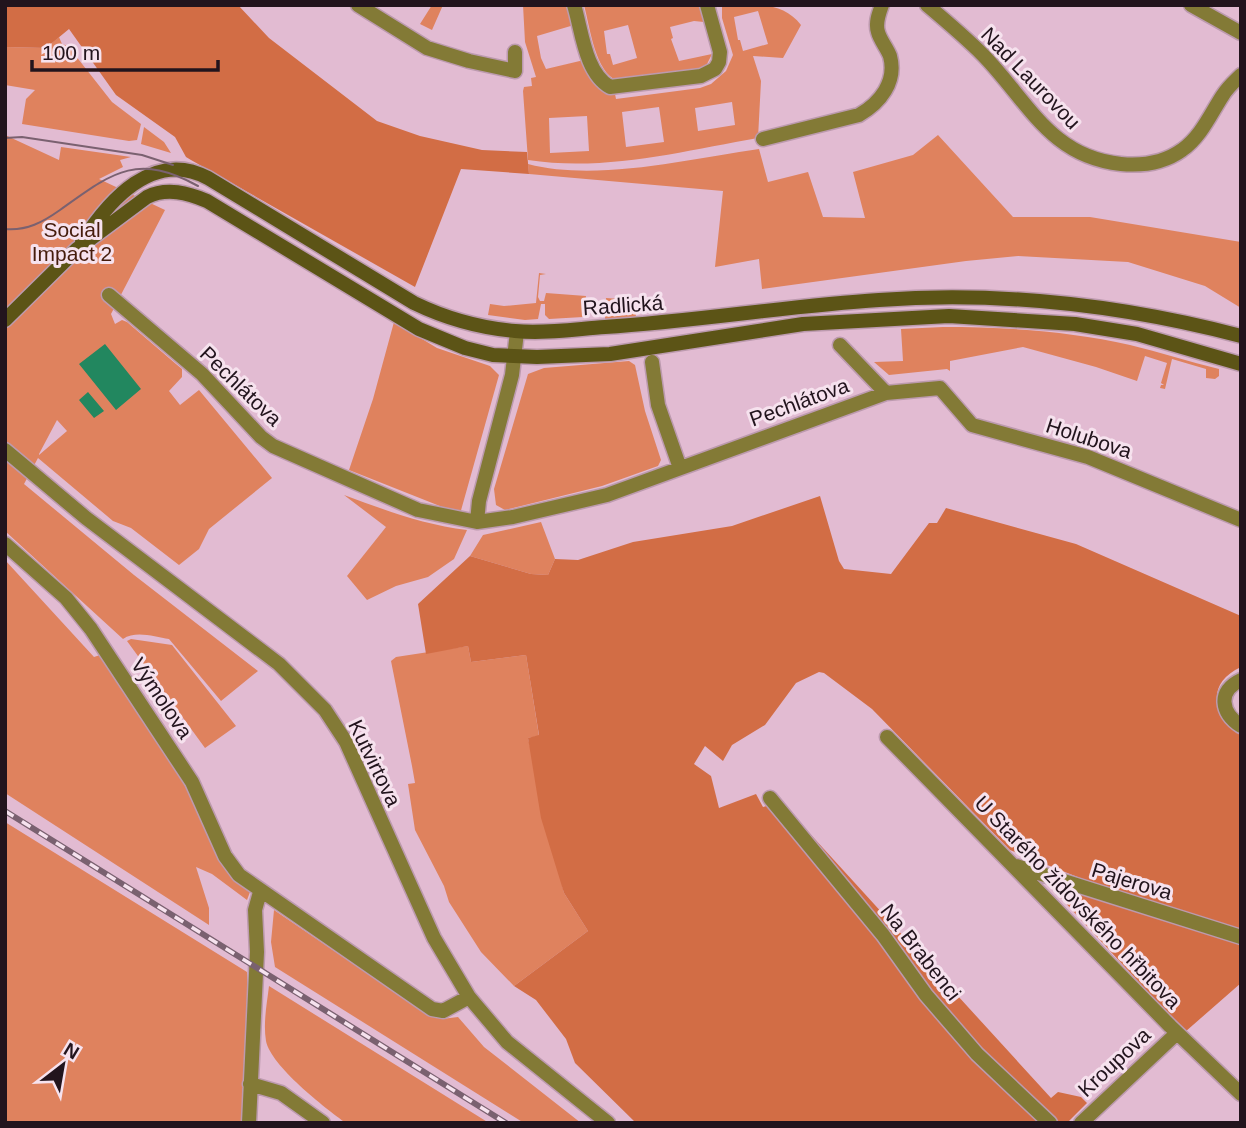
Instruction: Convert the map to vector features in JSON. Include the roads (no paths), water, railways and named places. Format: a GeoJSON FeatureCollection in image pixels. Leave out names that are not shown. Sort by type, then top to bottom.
{"type":"FeatureCollection","features":[{"type":"Feature","properties":{"kind":"main road","name":"Radlická"},"geometry":{"type":"LineString","coordinates":[[77,249],[98,217],[134,184],[156,172],[185,169],[208,178],[414,303],[449,318],[517,331],[641,325],[711,319],[800,306],[948,297],[1086,304],[1190,323],[1241,336]]}},
{"type":"Feature","properties":{"kind":"main road","name":"Radlická"},"geometry":{"type":"LineString","coordinates":[[5,320],[77,249],[150,195],[163,191],[190,195],[227,212],[436,338],[483,353],[514,358],[610,354],[803,324],[949,316],[1075,324],[1137,334],[1241,364]]}},
{"type":"Feature","properties":{"kind":"street"},"geometry":{"type":"LineString","coordinates":[[358,5],[427,48],[469,61],[515,71],[515,52]]}},
{"type":"Feature","properties":{"kind":"street"},"geometry":{"type":"LineString","coordinates":[[574,5],[592,67],[601,82],[610,87],[701,76],[715,69],[720,52],[707,5]]}},
{"type":"Feature","properties":{"kind":"street"},"geometry":{"type":"LineString","coordinates":[[763,139],[859,114],[871,108],[881,97],[888,86],[892,71],[890,57],[877,31],[877,19],[882,5]]}},
{"type":"Feature","properties":{"kind":"street","name":"Nad Laurovou"},"geometry":{"type":"LineString","coordinates":[[927,5],[984,57],[1046,130],[1075,151],[1104,162],[1146,164],[1158,162],[1180,152],[1198,136],[1225,91],[1241,75]]}},
{"type":"Feature","properties":{"kind":"street"},"geometry":{"type":"LineString","coordinates":[[1191,5],[1241,33]]}},
{"type":"Feature","properties":{"kind":"street","name":"Pechlátova"},"geometry":{"type":"LineString","coordinates":[[109,295],[202,374],[261,437],[273,446],[418,510],[477,522],[513,517],[607,495],[886,393],[934,386]]}},
{"type":"Feature","properties":{"kind":"street"},"geometry":{"type":"LineString","coordinates":[[477,522],[479,501],[512,375],[517,331]]}},
{"type":"Feature","properties":{"kind":"street"},"geometry":{"type":"LineString","coordinates":[[840,345],[886,393]]}},
{"type":"Feature","properties":{"kind":"street"},"geometry":{"type":"LineString","coordinates":[[652,362],[658,405],[680,468]]}},
{"type":"Feature","properties":{"kind":"street","name":"Holubova"},"geometry":{"type":"LineString","coordinates":[[934,386],[945,391],[972,425],[1088,457],[1241,520]]}},
{"type":"Feature","properties":{"kind":"street","name":"Kutvirtova"},"geometry":{"type":"LineString","coordinates":[[5,450],[86,518],[279,664],[325,710],[346,742],[434,938],[468,997],[507,1042],[608,1123]]}},
{"type":"Feature","properties":{"kind":"street","name":"Výmolova"},"geometry":{"type":"LineString","coordinates":[[5,544],[66,598],[91,629],[192,782],[233,869],[260,892],[432,1009],[443,1011],[468,997]]}},
{"type":"Feature","properties":{"kind":"street"},"geometry":{"type":"LineString","coordinates":[[1241,680],[1228,689],[1223,705],[1227,714],[1241,726]]}},
{"type":"Feature","properties":{"kind":"street","name":"U Starého židovského hřbitova"},"geometry":{"type":"LineString","coordinates":[[887,737],[1177,1033],[1241,1094]]}},
{"type":"Feature","properties":{"kind":"street","name":"Na Brabenci"},"geometry":{"type":"LineString","coordinates":[[769,798],[977,1054],[1050,1123]]}},
{"type":"Feature","properties":{"kind":"street","name":"Pajerova"},"geometry":{"type":"LineString","coordinates":[[1011,864],[1241,937]]}},
{"type":"Feature","properties":{"kind":"street"},"geometry":{"type":"LineString","coordinates":[[249,1123],[257,952],[255,910],[260,892]]}},
{"type":"Feature","properties":{"kind":"street","name":"Kroupova"},"geometry":{"type":"LineString","coordinates":[[1081,1123],[1177,1033]]}},
{"type":"Feature","properties":{"kind":"street"},"geometry":{"type":"LineString","coordinates":[[250,1084],[281,1093],[323,1123]]}},
{"type":"Feature","properties":{"kind":"tram line"},"geometry":{"type":"LineString","coordinates":[[5,138],[22,137],[142,155],[173,165]]}},
{"type":"Feature","properties":{"kind":"tram line"},"geometry":{"type":"LineString","coordinates":[[5,229],[20,229],[41,222],[95,186],[125,171],[158,170],[198,186]]}},
{"type":"Feature","properties":{"kind":"railway"},"geometry":{"type":"LineString","coordinates":[[5,811],[506,1123]]}},
{"type":"Feature","properties":{"kind":"park label","name":"Social Impact 2"},"geometry":{"type":"Point","coordinates":[72,241]}}]}
